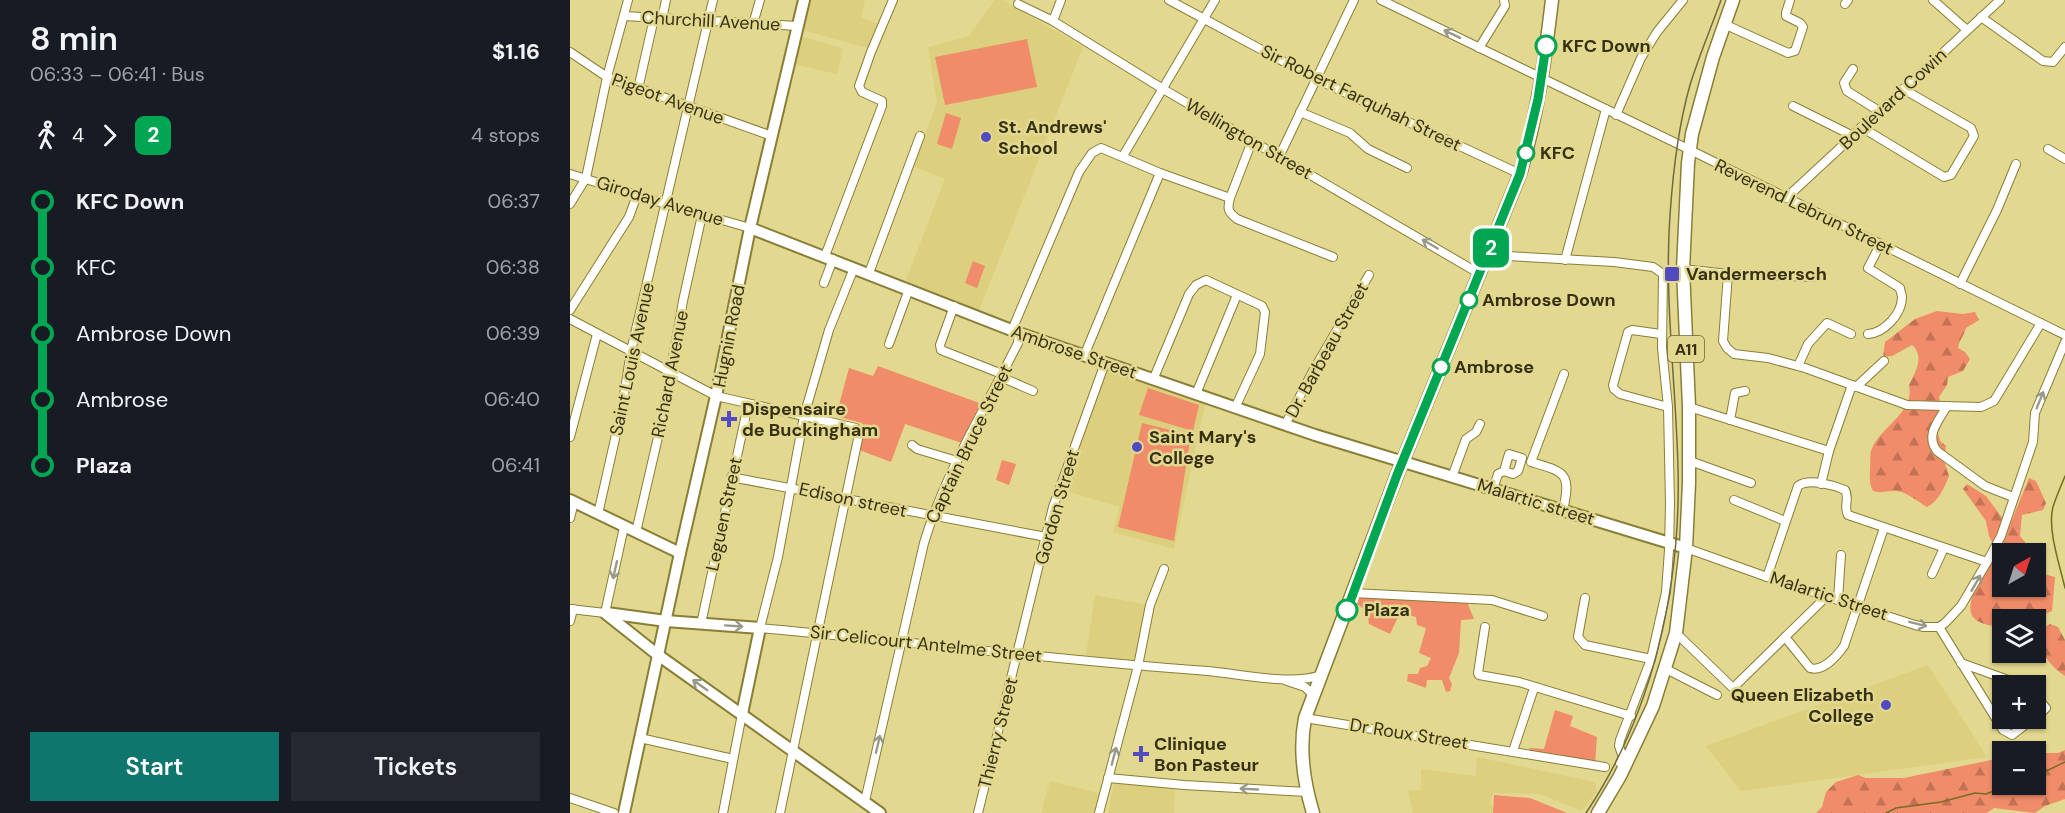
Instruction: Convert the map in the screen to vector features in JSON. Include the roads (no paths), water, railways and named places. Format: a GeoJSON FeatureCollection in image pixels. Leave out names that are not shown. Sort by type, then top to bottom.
{"type":"FeatureCollection","features":[{"type":"Feature","properties":{"kind":"main road","name":"Hugnin Road"},"geometry":{"type":"LineString","coordinates":[[624,813],[716,396],[750,228],[804,0]]}},
{"type":"Feature","properties":{"kind":"main road"},"geometry":{"type":"LineString","coordinates":[[1313,813],[1307,792],[1302,746],[1305,718],[1403,461],[1520,174],[1542,78],[1552,0]]}},
{"type":"Feature","properties":{"kind":"main road","name":"A11"},"geometry":{"type":"LineString","coordinates":[[1597,813],[1620,776],[1653,706],[1676,633],[1686,548],[1690,461],[1683,269],[1689,150],[1713,57],[1733,0]]}},
{"type":"Feature","properties":{"kind":"main road","name":"Ambrose Street"},"geometry":{"type":"LineString","coordinates":[[750,228],[954,306],[1015,332],[1286,425],[1403,461]]}},
{"type":"Feature","properties":{"kind":"main road","name":"Malartic street"},"geometry":{"type":"LineString","coordinates":[[1403,461],[1686,548]]}},
{"type":"Feature","properties":{"kind":"main road"},"geometry":{"type":"LineString","coordinates":[[572,501],[680,553]]}},
{"type":"Feature","properties":{"kind":"main road"},"geometry":{"type":"LineString","coordinates":[[605,613],[658,655],[880,813]]}},
{"type":"Feature","properties":{"kind":"main road","name":"Sir Celicourt Antelme Street"},"geometry":{"type":"LineString","coordinates":[[605,613],[666,621],[760,628]]}},
{"type":"Feature","properties":{"kind":"main road"},"geometry":{"type":"LineString","coordinates":[[742,714],[760,628]]}},
{"type":"Feature","properties":{"kind":"street"},"geometry":{"type":"LineString","coordinates":[[570,204],[586,178],[607,77],[628,0]]}},
{"type":"Feature","properties":{"kind":"street"},"geometry":{"type":"LineString","coordinates":[[638,89],[658,19],[666,0]]}},
{"type":"Feature","properties":{"kind":"street"},"geometry":{"type":"LineString","coordinates":[[708,21],[713,0]]}},
{"type":"Feature","properties":{"kind":"street"},"geometry":{"type":"LineString","coordinates":[[753,24],[760,0]]}},
{"type":"Feature","properties":{"kind":"street"},"geometry":{"type":"LineString","coordinates":[[824,283],[829,257],[882,106],[880,99],[862,92],[859,86],[893,0]]}},
{"type":"Feature","properties":{"kind":"street"},"geometry":{"type":"LineString","coordinates":[[1053,21],[1061,0]]}},
{"type":"Feature","properties":{"kind":"street","name":"Sir Robert Farquhah Street"},"geometry":{"type":"LineString","coordinates":[[1169,0],[1316,79],[1520,174]]}},
{"type":"Feature","properties":{"kind":"street"},"geometry":{"type":"LineString","coordinates":[[1215,0],[1123,156],[1160,173],[1230,198]]}},
{"type":"Feature","properties":{"kind":"street"},"geometry":{"type":"LineString","coordinates":[[1279,157],[1354,0]]}},
{"type":"Feature","properties":{"kind":"street","name":"Reverend Lebrun Street"},"geometry":{"type":"LineString","coordinates":[[1381,0],[2065,335]]}},
{"type":"Feature","properties":{"kind":"street"},"geometry":{"type":"LineString","coordinates":[[1479,48],[1505,6],[1504,0]]}},
{"type":"Feature","properties":{"kind":"street"},"geometry":{"type":"LineString","coordinates":[[1616,114],[1641,58],[1657,32],[1683,0]]}},
{"type":"Feature","properties":{"kind":"street"},"geometry":{"type":"LineString","coordinates":[[1724,24],[1792,53],[1795,51],[1803,27],[1786,16],[1790,0]]}},
{"type":"Feature","properties":{"kind":"street"},"geometry":{"type":"LineString","coordinates":[[1933,0],[1967,30]]}},
{"type":"Feature","properties":{"kind":"street","name":"Boulevard Cowin"},"geometry":{"type":"LineString","coordinates":[[1786,198],[2000,0]]}},
{"type":"Feature","properties":{"kind":"street","name":"Wellington Street"},"geometry":{"type":"LineString","coordinates":[[1018,4],[1053,21],[1163,89],[1480,274]]}},
{"type":"Feature","properties":{"kind":"street","name":"Churchill Avenue"},"geometry":{"type":"LineString","coordinates":[[624,16],[798,26]]}},
{"type":"Feature","properties":{"kind":"street"},"geometry":{"type":"LineString","coordinates":[[1981,17],[2043,62],[2053,62],[2065,47]]}},
{"type":"Feature","properties":{"kind":"street","name":"Saint Louis Avenue"},"geometry":{"type":"LineString","coordinates":[[598,514],[622,408],[632,351],[708,21]]}},
{"type":"Feature","properties":{"kind":"street","name":"Pigeot Avenue"},"geometry":{"type":"LineString","coordinates":[[570,52],[607,77],[772,136]]}},
{"type":"Feature","properties":{"kind":"street"},"geometry":{"type":"LineString","coordinates":[[1853,69],[1844,83],[1847,91],[1879,111]]}},
{"type":"Feature","properties":{"kind":"street"},"geometry":{"type":"LineString","coordinates":[[1861,127],[1944,177],[1952,176],[1974,132],[1971,128],[1903,89]]}},
{"type":"Feature","properties":{"kind":"street"},"geometry":{"type":"LineString","coordinates":[[1793,106],[1852,136]]}},
{"type":"Feature","properties":{"kind":"street"},"geometry":{"type":"LineString","coordinates":[[1565,260],[1606,109]]}},
{"type":"Feature","properties":{"kind":"street"},"geometry":{"type":"LineString","coordinates":[[1300,112],[1350,133],[1368,149],[1407,168]]}},
{"type":"Feature","properties":{"kind":"street"},"geometry":{"type":"LineString","coordinates":[[869,273],[920,136]]}},
{"type":"Feature","properties":{"kind":"street"},"geometry":{"type":"LineString","coordinates":[[1252,141],[1230,198],[1229,212],[1237,219],[1332,257]]}},
{"type":"Feature","properties":{"kind":"street","name":"Captain Bruce Street"},"geometry":{"type":"LineString","coordinates":[[865,801],[932,516],[957,461],[1018,343],[1015,332],[1078,172],[1092,153],[1101,148],[1123,156]]}},
{"type":"Feature","properties":{"kind":"street"},"geometry":{"type":"LineString","coordinates":[[2048,149],[2065,159]]}},
{"type":"Feature","properties":{"kind":"street"},"geometry":{"type":"LineString","coordinates":[[1960,284],[1997,210],[2016,164]]}},
{"type":"Feature","properties":{"kind":"street"},"geometry":{"type":"LineString","coordinates":[[1084,356],[1160,173]]}},
{"type":"Feature","properties":{"kind":"street","name":"Giroday Avenue"},"geometry":{"type":"LineString","coordinates":[[570,174],[750,228]]}},
{"type":"Feature","properties":{"kind":"street"},"geometry":{"type":"LineString","coordinates":[[570,310],[629,217],[637,195]]}},
{"type":"Feature","properties":{"kind":"street","name":"Richard Avenue"},"geometry":{"type":"LineString","coordinates":[[636,532],[662,420],[702,214]]}},
{"type":"Feature","properties":{"kind":"street"},"geometry":{"type":"LineString","coordinates":[[1868,334],[1876,333],[1886,327],[1897,313],[1902,299],[1900,288],[1868,268],[1881,244]]}},
{"type":"Feature","properties":{"kind":"street"},"geometry":{"type":"LineString","coordinates":[[1488,255],[1614,262],[1653,267],[1663,274],[1661,334],[1668,407],[1670,543],[1666,592],[1651,659],[1619,746],[1623,757],[1619,766],[1620,776]]}},
{"type":"Feature","properties":{"kind":"street"},"geometry":{"type":"LineString","coordinates":[[760,628],[778,557],[804,416],[829,330],[854,268]]}},
{"type":"Feature","properties":{"kind":"street"},"geometry":{"type":"LineString","coordinates":[[1683,269],[1728,274],[1813,277]]}},
{"type":"Feature","properties":{"kind":"street"},"geometry":{"type":"LineString","coordinates":[[1728,274],[1723,341],[1734,354],[1768,358],[1798,366],[1907,405],[1982,406],[1994,401],[2041,323]]}},
{"type":"Feature","properties":{"kind":"street","name":"Dr. Barbeau Street"},"geometry":{"type":"LineString","coordinates":[[1286,425],[1313,371],[1369,275]]}},
{"type":"Feature","properties":{"kind":"street"},"geometry":{"type":"LineString","coordinates":[[1154,380],[1189,294],[1196,285],[1206,280],[1262,306],[1265,312],[1260,354],[1235,408]]}},
{"type":"Feature","properties":{"kind":"street"},"geometry":{"type":"LineString","coordinates":[[889,344],[909,289]]}},
{"type":"Feature","properties":{"kind":"street"},"geometry":{"type":"LineString","coordinates":[[1196,394],[1237,295]]}},
{"type":"Feature","properties":{"kind":"street"},"geometry":{"type":"LineString","coordinates":[[954,306],[940,345],[941,350],[1033,392]]}},
{"type":"Feature","properties":{"kind":"street"},"geometry":{"type":"LineString","coordinates":[[570,319],[716,396],[856,428],[859,434],[780,813]]}},
{"type":"Feature","properties":{"kind":"street"},"geometry":{"type":"LineString","coordinates":[[1798,366],[1808,344],[1827,323],[1851,334]]}},
{"type":"Feature","properties":{"kind":"street"},"geometry":{"type":"LineString","coordinates":[[1661,334],[1632,330],[1628,332],[1613,385],[1620,394],[1668,407]]}},
{"type":"Feature","properties":{"kind":"street"},"geometry":{"type":"LineString","coordinates":[[570,437],[597,334]]}},
{"type":"Feature","properties":{"kind":"street"},"geometry":{"type":"LineString","coordinates":[[1992,712],[1938,627],[1961,606],[2001,536],[2033,442],[2035,413],[2065,342]]}},
{"type":"Feature","properties":{"kind":"street"},"geometry":{"type":"LineString","coordinates":[[1821,484],[1829,452],[1854,386],[1884,361]]}},
{"type":"Feature","properties":{"kind":"street","name":"Gordon Street"},"geometry":{"type":"LineString","coordinates":[[1018,653],[1053,507],[1105,363]]}},
{"type":"Feature","properties":{"kind":"street"},"geometry":{"type":"LineString","coordinates":[[1531,462],[1564,374]]}},
{"type":"Feature","properties":{"kind":"street"},"geometry":{"type":"LineString","coordinates":[[1730,420],[1735,393],[1745,391]]}},
{"type":"Feature","properties":{"kind":"street","name":"Leguen Street"},"geometry":{"type":"LineString","coordinates":[[701,624],[748,405]]}},
{"type":"Feature","properties":{"kind":"street"},"geometry":{"type":"LineString","coordinates":[[1947,406],[1930,439],[1937,451],[1985,486],[2013,497]]}},
{"type":"Feature","properties":{"kind":"street"},"geometry":{"type":"LineString","coordinates":[[1689,407],[1829,452]]}},
{"type":"Feature","properties":{"kind":"street"},"geometry":{"type":"LineString","coordinates":[[1452,477],[1466,439],[1476,432],[1480,424]]}},
{"type":"Feature","properties":{"kind":"street"},"geometry":{"type":"LineString","coordinates":[[912,445],[917,449],[957,461]]}},
{"type":"Feature","properties":{"kind":"street"},"geometry":{"type":"LineString","coordinates":[[1504,471],[1509,454],[1560,471],[1564,477],[1566,495],[1563,510]]}},
{"type":"Feature","properties":{"kind":"street"},"geometry":{"type":"LineString","coordinates":[[1493,489],[1498,474],[1504,471],[1513,474],[1518,471],[1522,458]]}},
{"type":"Feature","properties":{"kind":"street"},"geometry":{"type":"LineString","coordinates":[[1690,461],[1752,483]]}},
{"type":"Feature","properties":{"kind":"street","name":"Edison street"},"geometry":{"type":"LineString","coordinates":[[731,477],[1046,537]]}},
{"type":"Feature","properties":{"kind":"street"},"geometry":{"type":"LineString","coordinates":[[1767,576],[1798,486],[1805,482],[1845,490],[1847,493],[1845,510],[1848,515],[1988,562]]}},
{"type":"Feature","properties":{"kind":"street"},"geometry":{"type":"LineString","coordinates":[[1734,500],[1785,521]]}},
{"type":"Feature","properties":{"kind":"street"},"geometry":{"type":"LineString","coordinates":[[570,518],[572,501]]}},
{"type":"Feature","properties":{"kind":"street"},"geometry":{"type":"LineString","coordinates":[[605,613],[624,527]]}},
{"type":"Feature","properties":{"kind":"street"},"geometry":{"type":"LineString","coordinates":[[1785,638],[1810,668],[1820,668],[1839,653],[1844,646],[1884,528]]}},
{"type":"Feature","properties":{"kind":"street","name":"Malartic Street"},"geometry":{"type":"LineString","coordinates":[[1686,548],[1857,606],[1924,627],[1938,627]]}},
{"type":"Feature","properties":{"kind":"street"},"geometry":{"type":"LineString","coordinates":[[1932,574],[1944,548]]}},
{"type":"Feature","properties":{"kind":"street"},"geometry":{"type":"LineString","coordinates":[[1838,600],[1841,555]]}},
{"type":"Feature","properties":{"kind":"street"},"geometry":{"type":"LineString","coordinates":[[1099,813],[1138,666],[1150,605],[1164,569]]}},
{"type":"Feature","properties":{"kind":"street"},"geometry":{"type":"LineString","coordinates":[[1353,592],[1491,600],[1543,616]]}},
{"type":"Feature","properties":{"kind":"street"},"geometry":{"type":"LineString","coordinates":[[1676,633],[1733,688],[1827,596]]}},
{"type":"Feature","properties":{"kind":"street"},"geometry":{"type":"LineString","coordinates":[[1585,598],[1578,637],[1581,642],[1585,645],[1651,659]]}},
{"type":"Feature","properties":{"kind":"street"},"geometry":{"type":"LineString","coordinates":[[570,621],[571,609]]}},
{"type":"Feature","properties":{"kind":"street","name":"Sir Celicourt Antelme Street"},"geometry":{"type":"LineString","coordinates":[[571,609],[605,613]]}},
{"type":"Feature","properties":{"kind":"street"},"geometry":{"type":"LineString","coordinates":[[1485,627],[1479,674],[1519,682],[1631,716]]}},
{"type":"Feature","properties":{"kind":"street","name":"Sir Celicourt Antelme Street"},"geometry":{"type":"LineString","coordinates":[[760,628],[1283,679],[1312,678],[1321,675]]}},
{"type":"Feature","properties":{"kind":"street","name":"Thierry Street"},"geometry":{"type":"LineString","coordinates":[[978,813],[1018,653]]}},
{"type":"Feature","properties":{"kind":"street"},"geometry":{"type":"LineString","coordinates":[[1961,663],[1994,675]]}},
{"type":"Feature","properties":{"kind":"street"},"geometry":{"type":"LineString","coordinates":[[1666,669],[1717,695]]}},
{"type":"Feature","properties":{"kind":"street","name":"Sir Celicourt Antelme Street"},"geometry":{"type":"LineString","coordinates":[[1283,679],[1305,687],[1313,695]]}},
{"type":"Feature","properties":{"kind":"street"},"geometry":{"type":"LineString","coordinates":[[1514,751],[1534,688]]}},
{"type":"Feature","properties":{"kind":"street"},"geometry":{"type":"LineString","coordinates":[[723,813],[742,714]]}},
{"type":"Feature","properties":{"kind":"street","name":"Dr Roux Street"},"geometry":{"type":"LineString","coordinates":[[1305,718],[1605,767]]}},
{"type":"Feature","properties":{"kind":"street"},"geometry":{"type":"LineString","coordinates":[[2002,729],[2012,735],[2020,729]]}},
{"type":"Feature","properties":{"kind":"street"},"geometry":{"type":"LineString","coordinates":[[640,738],[733,759]]}},
{"type":"Feature","properties":{"kind":"street"},"geometry":{"type":"LineString","coordinates":[[1108,778],[1307,792]]}},
{"type":"Feature","properties":{"kind":"street"},"geometry":{"type":"LineString","coordinates":[[570,798],[614,813]]}},
{"type":"Feature","properties":{"kind":"waterway"},"geometry":{"type":"LineString","coordinates":[[2065,476],[2054,503],[2052,516],[2055,548],[2065,588]]}},
{"type":"Feature","properties":{"kind":"waterway"},"geometry":{"type":"LineString","coordinates":[[2046,771],[2065,762]]}},
{"type":"Feature","properties":{"kind":"waterway"},"geometry":{"type":"LineString","coordinates":[[1886,813],[1896,808],[1992,792]]}},
{"type":"Feature","properties":{"kind":"tram line"},"geometry":{"type":"LineString","coordinates":[[1586,813],[1629,734],[1658,648],[1668,603],[1678,513],[1677,436],[1668,278],[1671,199],[1682,117],[1690,85],[1721,0]]}},
{"type":"Feature","properties":{"kind":"place","name":"KFC Down"},"geometry":{"type":"Point","coordinates":[1546,46]}},
{"type":"Feature","properties":{"kind":"place","name":"St. Andrews' School"},"geometry":{"type":"Point","coordinates":[986,137]}},
{"type":"Feature","properties":{"kind":"place","name":"KFC"},"geometry":{"type":"Point","coordinates":[1526,153]}},
{"type":"Feature","properties":{"kind":"place","name":"Vandermeersch"},"geometry":{"type":"Point","coordinates":[1672,274]}},
{"type":"Feature","properties":{"kind":"place","name":"Ambrose Down"},"geometry":{"type":"Point","coordinates":[1469,300]}},
{"type":"Feature","properties":{"kind":"place","name":"Ambrose"},"geometry":{"type":"Point","coordinates":[1441,367]}},
{"type":"Feature","properties":{"kind":"place","name":"Dispensaire de Buckingham"},"geometry":{"type":"Point","coordinates":[729,419]}},
{"type":"Feature","properties":{"kind":"place","name":"Saint Mary's College"},"geometry":{"type":"Point","coordinates":[1137,447]}},
{"type":"Feature","properties":{"kind":"place","name":"Plaza"},"geometry":{"type":"Point","coordinates":[1347,610]}},
{"type":"Feature","properties":{"kind":"place","name":"Queen Elizabeth College"},"geometry":{"type":"Point","coordinates":[1886,705]}},
{"type":"Feature","properties":{"kind":"place","name":"Clinique Bon Pasteur"},"geometry":{"type":"Point","coordinates":[1141,754]}}]}
